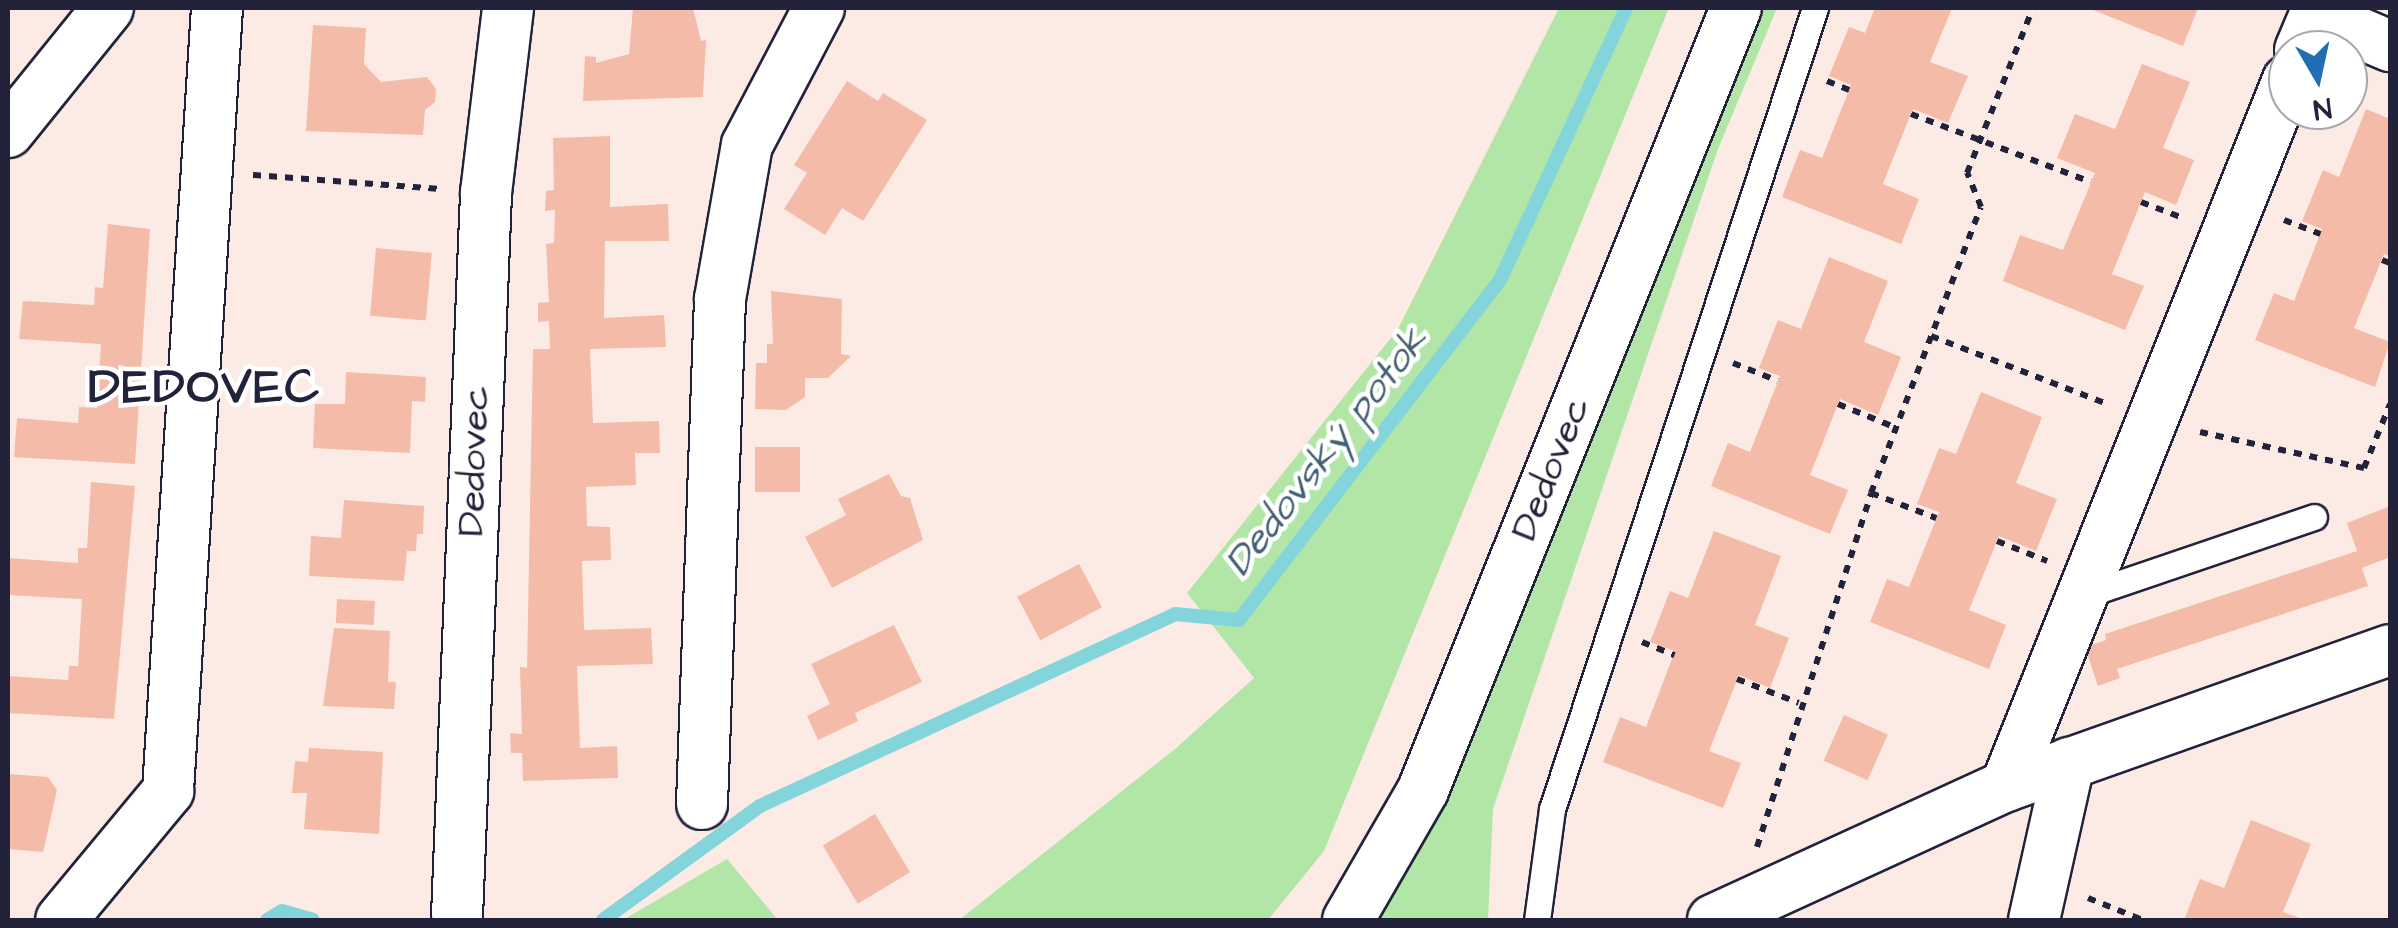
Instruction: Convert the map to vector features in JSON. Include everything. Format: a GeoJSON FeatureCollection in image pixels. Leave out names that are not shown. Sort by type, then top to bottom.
{"type":"FeatureCollection","features":[{"type":"Feature","properties":{"kind":"street"},"geometry":{"type":"LineString","coordinates":[[8,132],[108,8]]}},
{"type":"Feature","properties":{"kind":"street"},"geometry":{"type":"LineString","coordinates":[[61,920],[168,790],[217,8]]}},
{"type":"Feature","properties":{"kind":"street","name":"Dedovec"},"geometry":{"type":"LineString","coordinates":[[457,916],[486,193],[508,8]]}},
{"type":"Feature","properties":{"kind":"street"},"geometry":{"type":"LineString","coordinates":[[702,804],[720,299],[747,145],[819,8]]}},
{"type":"Feature","properties":{"kind":"street","name":"Dedovec"},"geometry":{"type":"LineString","coordinates":[[1348,920],[1424,790],[1736,8]]}},
{"type":"Feature","properties":{"kind":"street"},"geometry":{"type":"LineString","coordinates":[[2311,24],[2390,46]]}},
{"type":"Feature","properties":{"kind":"street"},"geometry":{"type":"LineString","coordinates":[[2006,786],[2268,130]]}},
{"type":"Feature","properties":{"kind":"street"},"geometry":{"type":"LineString","coordinates":[[1747,910],[2006,786],[2390,650]]}},
{"type":"Feature","properties":{"kind":"street"},"geometry":{"type":"LineString","coordinates":[[2039,900],[2069,763]]}},
{"type":"Feature","properties":{"kind":"lane"},"geometry":{"type":"LineString","coordinates":[[1537,920],[1552,809],[1706,353],[1765,145],[1815,8]]}},
{"type":"Feature","properties":{"kind":"lane"},"geometry":{"type":"LineString","coordinates":[[2082,596],[2314,518]]}},
{"type":"Feature","properties":{"kind":"path"},"geometry":{"type":"LineString","coordinates":[[1747,910],[1799,703],[1894,427],[1981,207],[1967,173],[2033,8]]}},
{"type":"Feature","properties":{"kind":"path"},"geometry":{"type":"LineString","coordinates":[[1911,114],[2091,182]]}},
{"type":"Feature","properties":{"kind":"path"},"geometry":{"type":"LineString","coordinates":[[206,172],[486,193]]}},
{"type":"Feature","properties":{"kind":"path"},"geometry":{"type":"LineString","coordinates":[[2382,260],[2390,263]]}},
{"type":"Feature","properties":{"kind":"path"},"geometry":{"type":"LineString","coordinates":[[1706,353],[1778,382]]}},
{"type":"Feature","properties":{"kind":"path"},"geometry":{"type":"LineString","coordinates":[[1838,404],[1894,427]]}},
{"type":"Feature","properties":{"kind":"path"},"geometry":{"type":"LineString","coordinates":[[1871,493],[1936,518]]}},
{"type":"Feature","properties":{"kind":"path"},"geometry":{"type":"LineString","coordinates":[[1737,680],[1799,703]]}},
{"type":"Feature","properties":{"kind":"path"},"geometry":{"type":"LineString","coordinates":[[2039,900],[2143,920]]}},
{"type":"Feature","properties":{"kind":"green space"},"geometry":{"type":"Polygon","coordinates":[[[1559,8],[1669,8],[1324,851],[1268,920],[959,920],[1175,749],[1254,678],[1187,593],[1398,329],[1559,8]]]}},
{"type":"Feature","properties":{"kind":"green space"},"geometry":{"type":"Polygon","coordinates":[[[1736,8],[1777,8],[1718,149],[1493,809],[1488,920],[1372,920],[1736,8]]]}},
{"type":"Feature","properties":{"kind":"green space"},"geometry":{"type":"Polygon","coordinates":[[[727,859],[778,920],[623,920],[727,859]]]}},
{"type":"Feature","properties":{"kind":"building"},"geometry":{"type":"Polygon","coordinates":[[[633,8],[693,8],[701,41],[706,40],[703,97],[583,101],[585,56],[596,57],[596,63],[629,54],[633,8]]]}},
{"type":"Feature","properties":{"kind":"building"},"geometry":{"type":"Polygon","coordinates":[[[1875,8],[1952,8],[1930,62],[1968,76],[1948,123],[1913,109],[1888,171],[1883,184],[1919,199],[1901,244],[1782,197],[1800,150],[1822,158],[1851,85],[1829,76],[1849,27],[1865,33],[1875,8]]]}},
{"type":"Feature","properties":{"kind":"building"},"geometry":{"type":"Polygon","coordinates":[[[2088,8],[2198,8],[2183,46],[2088,8]]]}},
{"type":"Feature","properties":{"kind":"building"},"geometry":{"type":"Polygon","coordinates":[[[313,25],[366,28],[364,64],[381,82],[427,77],[436,89],[435,102],[425,110],[423,135],[306,131],[313,25]]]}},
{"type":"Feature","properties":{"kind":"building"},"geometry":{"type":"Polygon","coordinates":[[[2142,64],[2190,82],[2163,148],[2194,160],[2176,205],[2145,192],[2112,274],[2144,286],[2125,330],[2003,281],[2020,235],[2063,250],[2095,173],[2057,158],[2075,114],[2115,129],[2142,64]]]}},
{"type":"Feature","properties":{"kind":"building"},"geometry":{"type":"Polygon","coordinates":[[[847,81],[878,101],[883,93],[927,120],[863,221],[842,208],[825,235],[784,209],[807,173],[794,165],[847,81]]]}},
{"type":"Feature","properties":{"kind":"building"},"geometry":{"type":"Polygon","coordinates":[[[2368,110],[2390,119],[2390,256],[2384,254],[2354,328],[2390,342],[2375,387],[2255,340],[2274,293],[2294,301],[2322,229],[2302,221],[2323,170],[2339,177],[2358,130],[2368,130],[2368,110]]]}},
{"type":"Feature","properties":{"kind":"building"},"geometry":{"type":"Polygon","coordinates":[[[610,136],[610,207],[668,204],[669,241],[605,241],[604,318],[664,315],[666,347],[590,349],[593,423],[659,421],[660,453],[635,453],[636,485],[586,487],[587,526],[610,527],[611,560],[582,561],[584,630],[651,628],[653,664],[577,666],[580,748],[617,746],[618,778],[523,781],[522,753],[511,753],[510,733],[522,734],[520,667],[527,668],[533,349],[550,349],[549,321],[538,322],[538,303],[549,302],[546,244],[554,243],[555,210],[545,211],[546,191],[554,190],[553,138],[610,136]]]}},
{"type":"Feature","properties":{"kind":"building"},"geometry":{"type":"Polygon","coordinates":[[[108,224],[150,229],[135,464],[14,457],[17,418],[78,423],[79,407],[97,408],[101,344],[19,339],[23,301],[94,305],[95,287],[103,288],[108,224]]]}},
{"type":"Feature","properties":{"kind":"building"},"geometry":{"type":"Polygon","coordinates":[[[376,248],[432,253],[426,321],[370,316],[376,248]]]}},
{"type":"Feature","properties":{"kind":"building"},"geometry":{"type":"Polygon","coordinates":[[[1829,257],[1888,281],[1864,342],[1901,357],[1878,415],[1840,399],[1810,475],[1848,490],[1830,534],[1711,486],[1728,443],[1750,452],[1780,376],[1759,368],[1778,320],[1801,329],[1829,257]]]}},
{"type":"Feature","properties":{"kind":"building"},"geometry":{"type":"Polygon","coordinates":[[[771,291],[842,299],[841,354],[851,356],[828,378],[805,378],[805,397],[786,410],[755,409],[756,363],[767,363],[767,344],[773,344],[771,291]]]}},
{"type":"Feature","properties":{"kind":"building"},"geometry":{"type":"Polygon","coordinates":[[[346,372],[426,377],[425,402],[412,401],[410,453],[313,448],[315,404],[345,404],[346,372]]]}},
{"type":"Feature","properties":{"kind":"building"},"geometry":{"type":"Polygon","coordinates":[[[1981,392],[2042,417],[2016,483],[2057,499],[2036,551],[1999,536],[1969,610],[2006,625],[1989,669],[1870,622],[1887,579],[1909,587],[1939,512],[1917,504],[1939,448],[1956,454],[1981,392]]]}},
{"type":"Feature","properties":{"kind":"building"},"geometry":{"type":"Polygon","coordinates":[[[755,447],[800,447],[800,492],[755,492],[755,447]]]}},
{"type":"Feature","properties":{"kind":"building"},"geometry":{"type":"Polygon","coordinates":[[[889,474],[901,496],[910,498],[923,540],[832,588],[805,537],[846,515],[838,499],[889,474]]]}},
{"type":"Feature","properties":{"kind":"building"},"geometry":{"type":"Polygon","coordinates":[[[91,482],[135,486],[114,719],[8,713],[8,676],[68,680],[69,666],[78,666],[82,599],[8,595],[8,558],[78,563],[78,548],[87,548],[91,482]]]}},
{"type":"Feature","properties":{"kind":"building"},"geometry":{"type":"Polygon","coordinates":[[[344,500],[424,506],[423,534],[417,534],[416,551],[407,551],[404,581],[309,576],[311,536],[341,538],[344,500]]]}},
{"type":"Feature","properties":{"kind":"building"},"geometry":{"type":"Polygon","coordinates":[[[2390,506],[2390,557],[2362,568],[2368,586],[2117,669],[2120,678],[2098,686],[2085,647],[2106,640],[2105,634],[2357,551],[2347,523],[2390,506]]]}},
{"type":"Feature","properties":{"kind":"building"},"geometry":{"type":"Polygon","coordinates":[[[1714,531],[1781,556],[1755,625],[1789,638],[1770,688],[1739,675],[1709,751],[1741,763],[1723,808],[1603,762],[1620,717],[1646,727],[1675,651],[1650,642],[1670,591],[1688,598],[1714,531]]]}},
{"type":"Feature","properties":{"kind":"building"},"geometry":{"type":"Polygon","coordinates":[[[1079,564],[1102,607],[1040,640],[1017,597],[1079,564]]]}},
{"type":"Feature","properties":{"kind":"building"},"geometry":{"type":"Polygon","coordinates":[[[337,599],[375,601],[374,625],[336,623],[337,599]]]}},
{"type":"Feature","properties":{"kind":"building"},"geometry":{"type":"Polygon","coordinates":[[[894,625],[922,682],[855,713],[858,721],[818,740],[807,716],[830,704],[811,664],[894,625]]]}},
{"type":"Feature","properties":{"kind":"building"},"geometry":{"type":"Polygon","coordinates":[[[334,628],[390,631],[388,682],[396,682],[394,709],[323,706],[334,628]]]}},
{"type":"Feature","properties":{"kind":"building"},"geometry":{"type":"Polygon","coordinates":[[[1844,715],[1888,735],[1868,780],[1824,761],[1844,715]]]}},
{"type":"Feature","properties":{"kind":"building"},"geometry":{"type":"Polygon","coordinates":[[[309,748],[383,752],[379,834],[304,829],[307,793],[292,793],[295,761],[308,762],[309,748]]]}},
{"type":"Feature","properties":{"kind":"building"},"geometry":{"type":"Polygon","coordinates":[[[8,774],[48,777],[57,790],[43,852],[8,849],[8,774]]]}},
{"type":"Feature","properties":{"kind":"building"},"geometry":{"type":"Polygon","coordinates":[[[875,814],[910,872],[858,904],[823,845],[875,814]]]}},
{"type":"Feature","properties":{"kind":"building"},"geometry":{"type":"Polygon","coordinates":[[[2251,820],[2311,844],[2283,912],[2305,920],[2184,920],[2200,879],[2224,888],[2251,820]]]}},
{"type":"Feature","properties":{"kind":"waterway","name":"Dedovský potok"},"geometry":{"type":"LineString","coordinates":[[603,920],[760,806],[1175,614],[1239,620],[1500,280],[1626,8]]}},
{"type":"Feature","properties":{"kind":"waterway","name":"Dedovský potok"},"geometry":{"type":"LineString","coordinates":[[267,920],[282,911],[313,920]]}},
{"type":"Feature","properties":{"kind":"district","name":"DEDOVEC"},"geometry":{"type":"Point","coordinates":[205,389]}}]}
